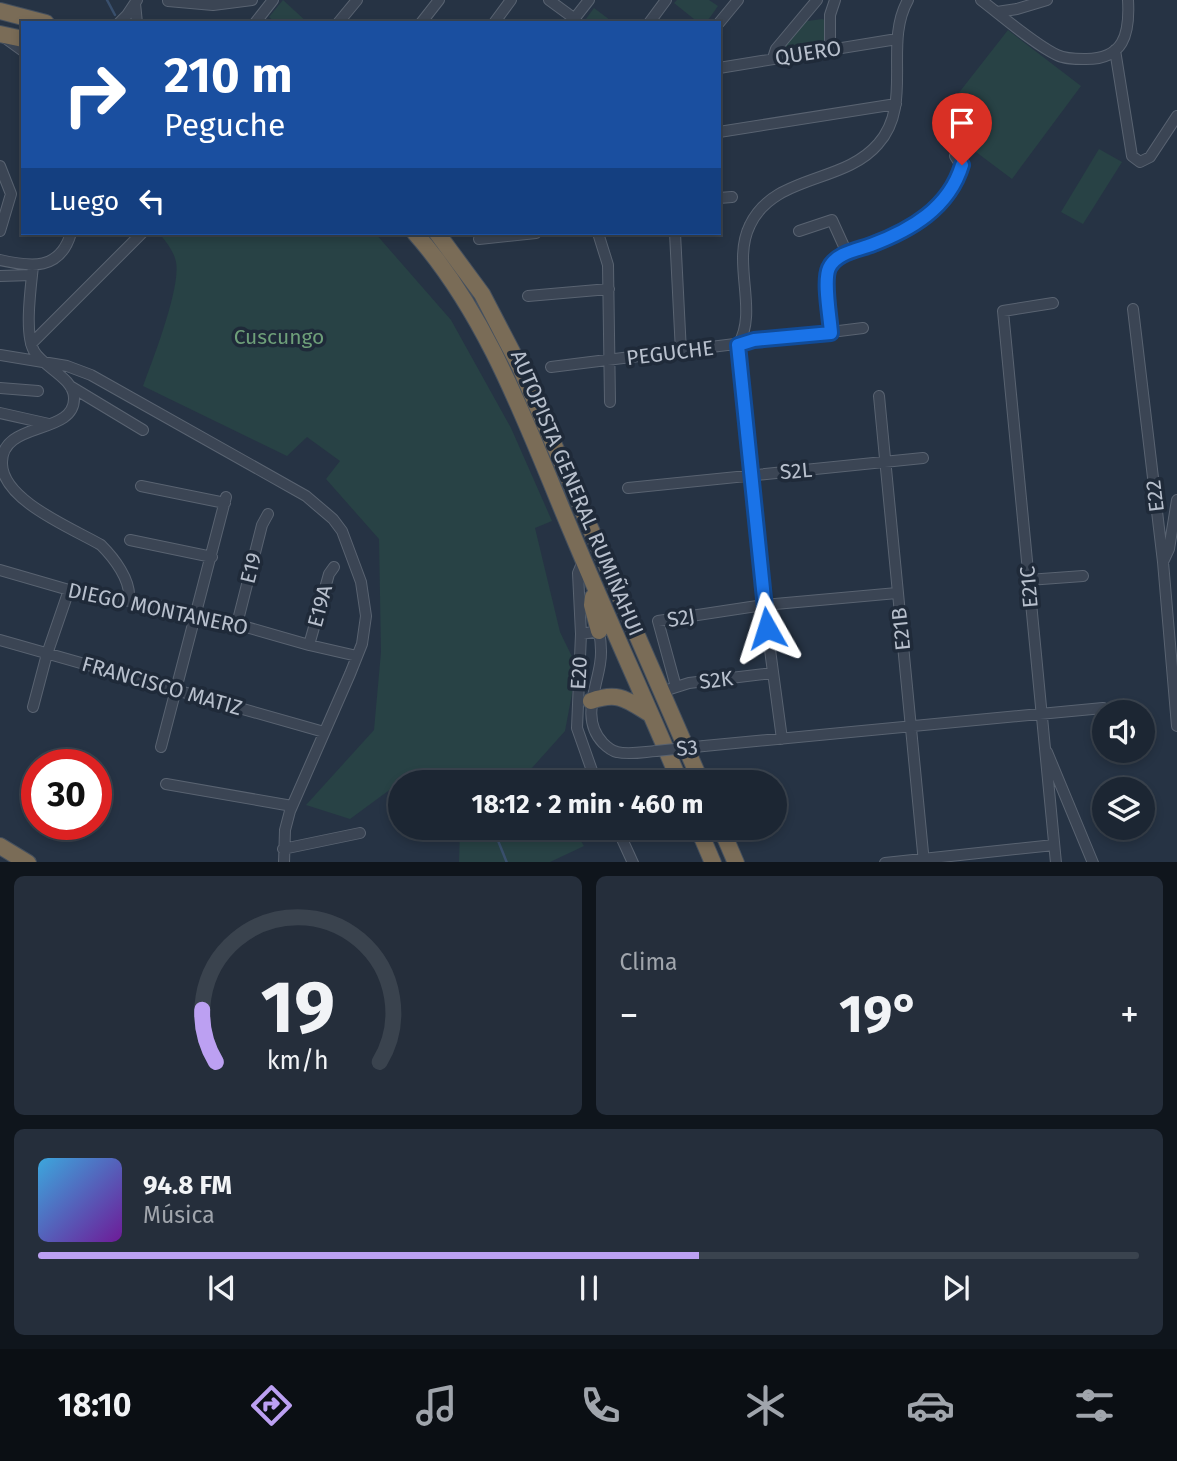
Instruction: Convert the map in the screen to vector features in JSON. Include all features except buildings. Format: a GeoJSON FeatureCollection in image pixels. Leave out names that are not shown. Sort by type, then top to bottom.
{"type":"FeatureCollection","features":[{"type":"Feature","properties":{"kind":"highway"},"geometry":{"type":"LineString","coordinates":[[0,11],[38,21]]}},
{"type":"Feature","properties":{"kind":"highway"},"geometry":{"type":"LineString","coordinates":[[0,34],[21,39]]}},
{"type":"Feature","properties":{"kind":"highway","name":"AUTOPISTA GENERAL RUMIÑAHUI"},"geometry":{"type":"LineString","coordinates":[[417,235],[466,299],[499,364],[675,770]]}},
{"type":"Feature","properties":{"kind":"highway","name":"AUTOPISTA GENERAL RUMIÑAHUI"},"geometry":{"type":"LineString","coordinates":[[438,235],[482,294],[520,367],[669,690],[697,770]]}},
{"type":"Feature","properties":{"kind":"highway"},"geometry":{"type":"LineString","coordinates":[[596,593],[592,600],[599,631]]}},
{"type":"Feature","properties":{"kind":"highway"},"geometry":{"type":"LineString","coordinates":[[591,701],[604,696],[617,696],[650,714]]}},
{"type":"Feature","properties":{"kind":"highway"},"geometry":{"type":"LineString","coordinates":[[703,840],[713,862]]}},
{"type":"Feature","properties":{"kind":"highway"},"geometry":{"type":"LineString","coordinates":[[726,840],[736,862]]}},
{"type":"Feature","properties":{"kind":"highway"},"geometry":{"type":"LineString","coordinates":[[0,846],[27,862]]}},
{"type":"Feature","properties":{"kind":"street"},"geometry":{"type":"LineString","coordinates":[[168,1],[213,5],[253,0]]}},
{"type":"Feature","properties":{"kind":"street"},"geometry":{"type":"LineString","coordinates":[[257,21],[273,0]]}},
{"type":"Feature","properties":{"kind":"street"},"geometry":{"type":"LineString","coordinates":[[340,21],[357,0]]}},
{"type":"Feature","properties":{"kind":"street"},"geometry":{"type":"LineString","coordinates":[[423,21],[439,0]]}},
{"type":"Feature","properties":{"kind":"street"},"geometry":{"type":"LineString","coordinates":[[496,21],[512,0]]}},
{"type":"Feature","properties":{"kind":"street"},"geometry":{"type":"LineString","coordinates":[[549,0],[573,21],[589,0]]}},
{"type":"Feature","properties":{"kind":"street"},"geometry":{"type":"LineString","coordinates":[[650,21],[666,0]]}},
{"type":"Feature","properties":{"kind":"street"},"geometry":{"type":"LineString","coordinates":[[721,21],[737,0]]}},
{"type":"Feature","properties":{"kind":"street"},"geometry":{"type":"LineString","coordinates":[[773,58],[776,49],[817,0]]}},
{"type":"Feature","properties":{"kind":"street"},"geometry":{"type":"LineString","coordinates":[[830,49],[830,15],[835,0]]}},
{"type":"Feature","properties":{"kind":"street"},"geometry":{"type":"LineString","coordinates":[[782,739],[764,605],[738,345],[746,327],[742,267],[744,242],[756,214],[774,196],[841,169],[867,154],[883,138],[892,121],[896,104],[897,39],[902,12],[908,0]]}},
{"type":"Feature","properties":{"kind":"street"},"geometry":{"type":"LineString","coordinates":[[981,0],[1050,51],[1064,58],[1093,59],[1115,50],[1126,36],[1128,0]]}},
{"type":"Feature","properties":{"kind":"street"},"geometry":{"type":"LineString","coordinates":[[997,12],[1047,0]]}},
{"type":"Feature","properties":{"kind":"street"},"geometry":{"type":"LineString","coordinates":[[121,21],[136,2]]}},
{"type":"Feature","properties":{"kind":"street"},"geometry":{"type":"LineString","coordinates":[[136,2],[137,21]]}},
{"type":"Feature","properties":{"kind":"street"},"geometry":{"type":"LineString","coordinates":[[0,34],[21,50]]}},
{"type":"Feature","properties":{"kind":"street","name":"QUERO"},"geometry":{"type":"LineString","coordinates":[[721,68],[897,39]]}},
{"type":"Feature","properties":{"kind":"street"},"geometry":{"type":"LineString","coordinates":[[1115,50],[1132,156],[1136,161],[1150,157],[1177,116]]}},
{"type":"Feature","properties":{"kind":"street"},"geometry":{"type":"LineString","coordinates":[[721,132],[896,104]]}},
{"type":"Feature","properties":{"kind":"street"},"geometry":{"type":"LineString","coordinates":[[831,333],[827,272],[833,262],[847,253],[905,231],[933,211],[946,196],[962,167],[955,156]]}},
{"type":"Feature","properties":{"kind":"street"},"geometry":{"type":"LineString","coordinates":[[0,166],[6,194],[0,230]]}},
{"type":"Feature","properties":{"kind":"street"},"geometry":{"type":"LineString","coordinates":[[721,198],[732,197]]}},
{"type":"Feature","properties":{"kind":"street"},"geometry":{"type":"LineString","coordinates":[[799,231],[832,220],[847,253]]}},
{"type":"Feature","properties":{"kind":"street"},"geometry":{"type":"LineString","coordinates":[[0,276],[33,271],[55,258],[69,241],[70,235]]}},
{"type":"Feature","properties":{"kind":"street"},"geometry":{"type":"LineString","coordinates":[[31,344],[140,235]]}},
{"type":"Feature","properties":{"kind":"street"},"geometry":{"type":"LineString","coordinates":[[479,239],[517,235]]}},
{"type":"Feature","properties":{"kind":"street"},"geometry":{"type":"LineString","coordinates":[[599,235],[608,265],[610,402]]}},
{"type":"Feature","properties":{"kind":"street"},"geometry":{"type":"LineString","coordinates":[[675,235],[681,352]]}},
{"type":"Feature","properties":{"kind":"street"},"geometry":{"type":"LineString","coordinates":[[0,260],[33,271]]}},
{"type":"Feature","properties":{"kind":"street"},"geometry":{"type":"LineString","coordinates":[[33,271],[29,330],[31,344],[42,361],[70,386],[143,430]]}},
{"type":"Feature","properties":{"kind":"street"},"geometry":{"type":"LineString","coordinates":[[528,296],[609,289]]}},
{"type":"Feature","properties":{"kind":"street","name":"E21C"},"geometry":{"type":"LineString","coordinates":[[1053,303],[1003,311],[1056,862]]}},
{"type":"Feature","properties":{"kind":"street","name":"E22"},"geometry":{"type":"LineString","coordinates":[[1133,309],[1163,562],[1177,726]]}},
{"type":"Feature","properties":{"kind":"street","name":"PEGUCHE"},"geometry":{"type":"LineString","coordinates":[[551,367],[863,328]]}},
{"type":"Feature","properties":{"kind":"street"},"geometry":{"type":"LineString","coordinates":[[0,355],[67,366],[91,374],[306,496],[333,519],[349,547],[365,597],[365,630],[357,656],[292,806],[281,859],[360,833]]}},
{"type":"Feature","properties":{"kind":"street"},"geometry":{"type":"LineString","coordinates":[[70,386],[74,392],[73,406],[63,419],[30,430],[8,445],[1,469],[15,490],[37,510],[101,545],[129,589],[129,599]]}},
{"type":"Feature","properties":{"kind":"street"},"geometry":{"type":"LineString","coordinates":[[0,387],[38,391]]}},
{"type":"Feature","properties":{"kind":"street","name":"E21B"},"geometry":{"type":"LineString","coordinates":[[878,396],[924,861]]}},
{"type":"Feature","properties":{"kind":"street"},"geometry":{"type":"LineString","coordinates":[[0,413],[52,424]]}},
{"type":"Feature","properties":{"kind":"street","name":"S2L"},"geometry":{"type":"LineString","coordinates":[[628,488],[923,458]]}},
{"type":"Feature","properties":{"kind":"street"},"geometry":{"type":"LineString","coordinates":[[141,486],[225,500],[161,747]]}},
{"type":"Feature","properties":{"kind":"street"},"geometry":{"type":"LineString","coordinates":[[1163,562],[1169,550],[1177,500]]}},
{"type":"Feature","properties":{"kind":"street","name":"E19"},"geometry":{"type":"LineString","coordinates":[[237,624],[262,525],[268,514]]}},
{"type":"Feature","properties":{"kind":"street"},"geometry":{"type":"LineString","coordinates":[[130,540],[212,557]]}},
{"type":"Feature","properties":{"kind":"street","name":"E20"},"geometry":{"type":"LineString","coordinates":[[583,561],[578,580],[581,634],[577,728],[592,770]]}},
{"type":"Feature","properties":{"kind":"street","name":"E19A"},"geometry":{"type":"LineString","coordinates":[[309,645],[329,574],[334,567]]}},
{"type":"Feature","properties":{"kind":"street","name":"DIEGO MONTANERO"},"geometry":{"type":"LineString","coordinates":[[0,570],[69,590],[197,613],[357,656]]}},
{"type":"Feature","properties":{"kind":"street"},"geometry":{"type":"LineString","coordinates":[[1028,580],[1083,576]]}},
{"type":"Feature","properties":{"kind":"street"},"geometry":{"type":"LineString","coordinates":[[33,707],[47,654],[69,590]]}},
{"type":"Feature","properties":{"kind":"street","name":"S2J"},"geometry":{"type":"LineString","coordinates":[[669,690],[658,621],[764,605],[897,593]]}},
{"type":"Feature","properties":{"kind":"street"},"geometry":{"type":"LineString","coordinates":[[581,634],[599,631]]}},
{"type":"Feature","properties":{"kind":"street","name":"S3"},"geometry":{"type":"LineString","coordinates":[[599,631],[600,664],[591,701],[594,729],[607,746],[616,752],[656,751],[1092,709]]}},
{"type":"Feature","properties":{"kind":"street","name":"FRANCISCO MATIZ"},"geometry":{"type":"LineString","coordinates":[[0,640],[324,732]]}},
{"type":"Feature","properties":{"kind":"street","name":"S2K"},"geometry":{"type":"LineString","coordinates":[[669,690],[773,673]]}},
{"type":"Feature","properties":{"kind":"street"},"geometry":{"type":"LineString","coordinates":[[1044,746],[1053,762],[1093,862]]}},
{"type":"Feature","properties":{"kind":"street"},"geometry":{"type":"LineString","coordinates":[[166,784],[292,806]]}},
{"type":"Feature","properties":{"kind":"street"},"geometry":{"type":"LineString","coordinates":[[622,840],[633,862]]}},
{"type":"Feature","properties":{"kind":"street"},"geometry":{"type":"LineString","coordinates":[[905,862],[1054,845]]}},
{"type":"Feature","properties":{"kind":"green space"},"geometry":{"type":"Polygon","coordinates":[[[283,0],[306,21],[274,21],[269,17],[283,0]]]}},
{"type":"Feature","properties":{"kind":"green space"},"geometry":{"type":"Polygon","coordinates":[[[677,0],[709,0],[718,6],[707,21],[696,21],[674,3],[677,0]]]}},
{"type":"Feature","properties":{"kind":"green space"},"geometry":{"type":"Polygon","coordinates":[[[594,8],[611,21],[584,21],[594,8]]]}},
{"type":"Feature","properties":{"kind":"green space"},"geometry":{"type":"Polygon","coordinates":[[[825,20],[825,43],[776,50],[801,22],[825,20]]]}},
{"type":"Feature","properties":{"kind":"green space"},"geometry":{"type":"Polygon","coordinates":[[[1008,30],[1081,86],[1012,179],[936,122],[1008,30]]]}},
{"type":"Feature","properties":{"kind":"green space"},"geometry":{"type":"Polygon","coordinates":[[[1099,149],[1122,162],[1083,224],[1061,212],[1099,149]]]}},
{"type":"Feature","properties":{"kind":"green space","name":"Cuscungo"},"geometry":{"type":"Polygon","coordinates":[[[160,235],[377,235],[451,320],[511,428],[552,521],[535,528],[560,632],[577,667],[565,731],[532,770],[388,770],[388,791],[350,819],[306,805],[374,730],[381,652],[379,539],[326,479],[340,461],[307,437],[287,456],[143,386],[174,288],[176,262],[160,235]]]}},
{"type":"Feature","properties":{"kind":"green space"},"geometry":{"type":"Polygon","coordinates":[[[460,840],[580,840],[584,846],[550,862],[459,862],[460,840]]]}},
{"type":"Feature","properties":{"kind":"waterway"},"geometry":{"type":"LineString","coordinates":[[107,0],[115,15]]}},
{"type":"Feature","properties":{"kind":"waterway"},"geometry":{"type":"LineString","coordinates":[[498,840],[507,862]]}},
{"type":"Feature","properties":{"kind":"route"},"geometry":{"type":"LineString","coordinates":[[767,628],[738,345],[754,340],[831,333],[827,272],[833,262],[847,253],[905,231],[924,219],[946,196],[962,165]]}}]}
